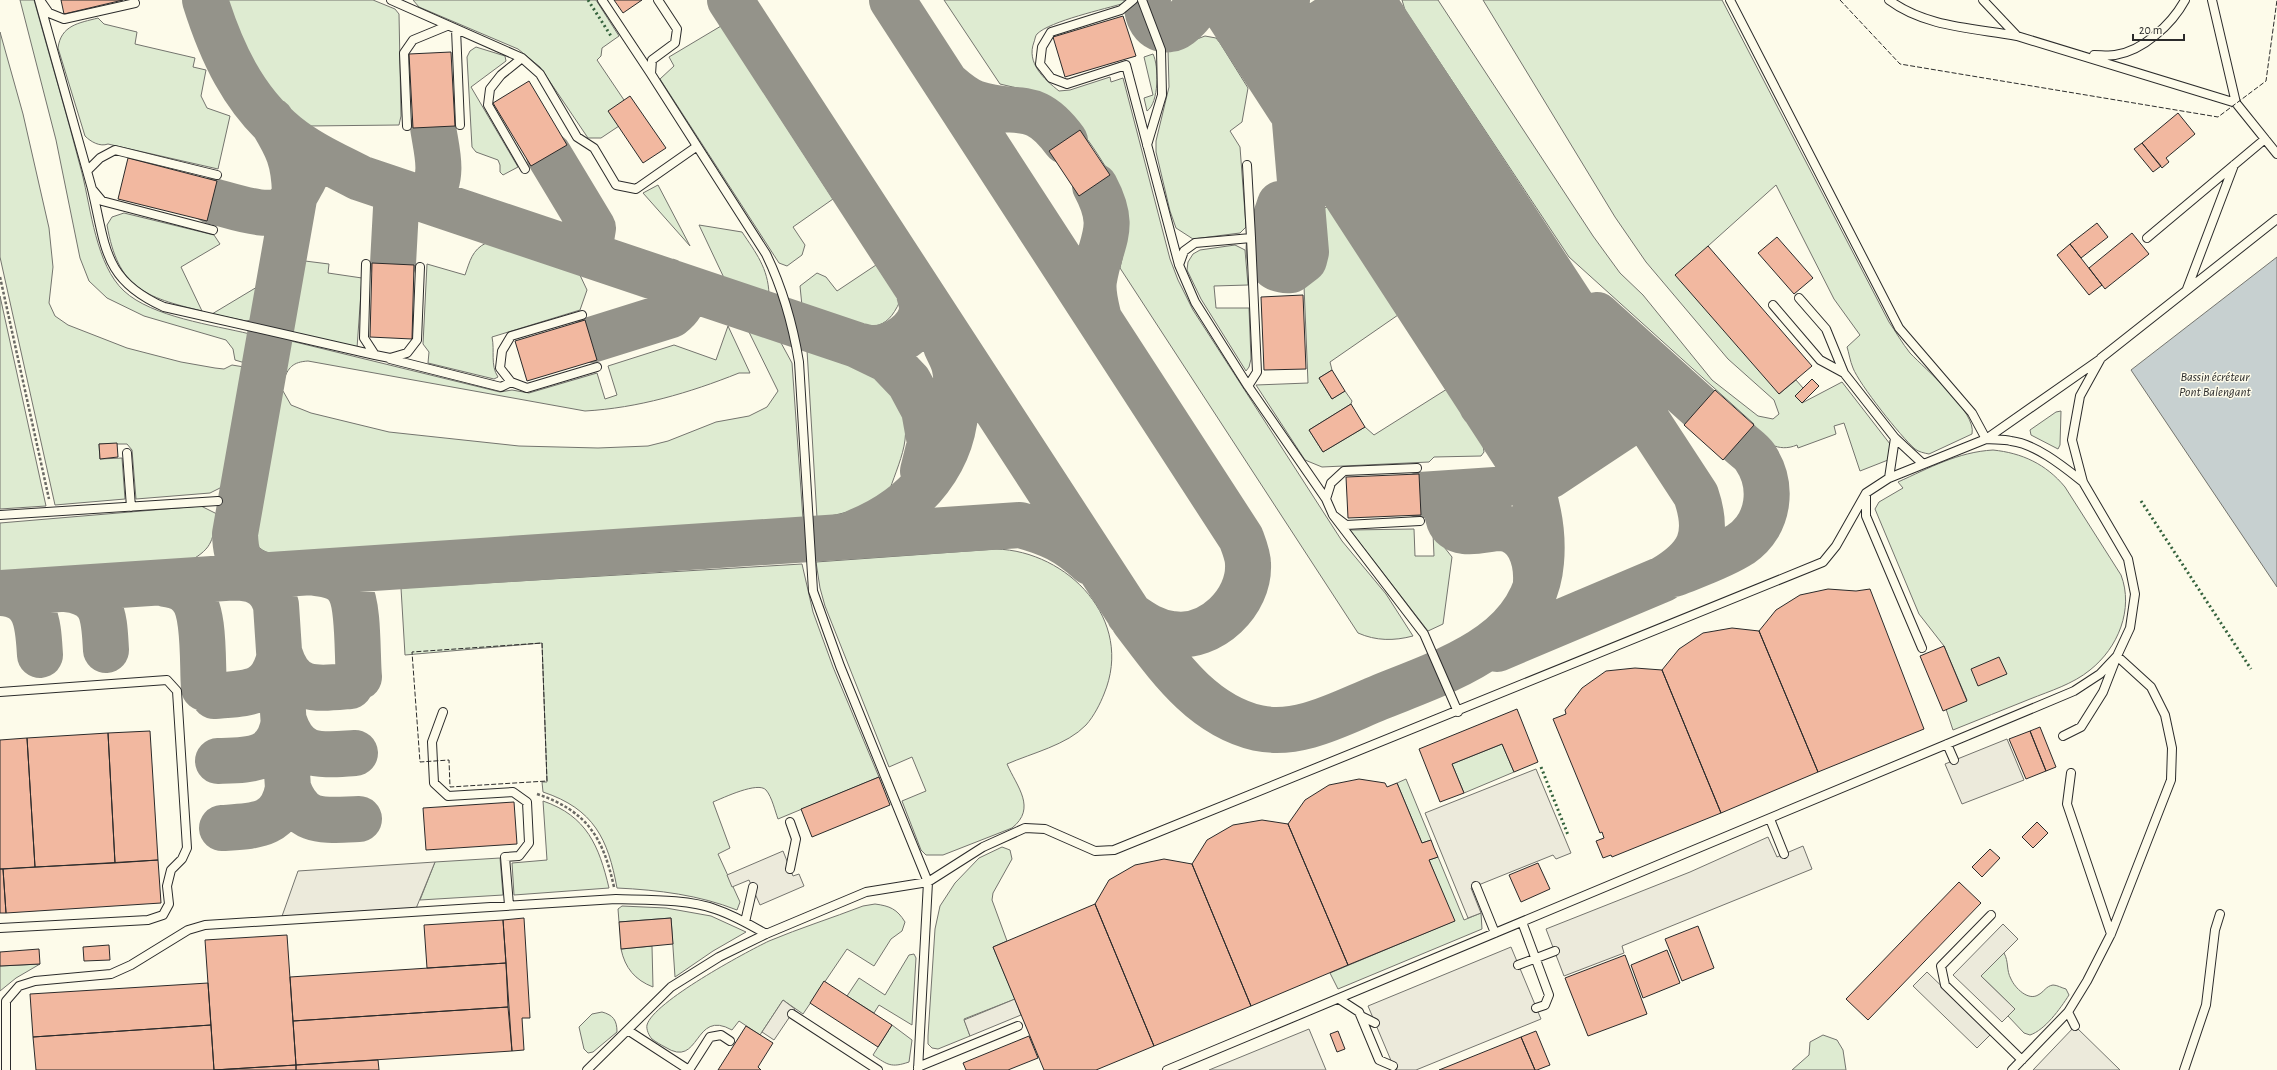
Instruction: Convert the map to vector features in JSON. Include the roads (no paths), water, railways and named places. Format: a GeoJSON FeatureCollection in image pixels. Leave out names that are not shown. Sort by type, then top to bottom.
{"type":"FeatureCollection","features":[{"type":"Feature","properties":{"kind":"lane"},"geometry":{"type":"LineString","coordinates":[[40,0],[49,13],[64,20],[135,3]]}},
{"type":"Feature","properties":{"kind":"lane"},"geometry":{"type":"LineString","coordinates":[[40,0],[92,188],[107,251],[115,271],[128,287],[145,299],[164,307],[390,358],[501,386],[511,382]]}},
{"type":"Feature","properties":{"kind":"lane"},"geometry":{"type":"LineString","coordinates":[[391,0],[522,58],[540,74],[577,137],[594,148],[616,185],[636,189],[696,147]]}},
{"type":"Feature","properties":{"kind":"lane"},"geometry":{"type":"LineString","coordinates":[[407,0],[411,8]]}},
{"type":"Feature","properties":{"kind":"lane"},"geometry":{"type":"LineString","coordinates":[[602,0],[766,254],[776,274],[799,362],[813,591],[837,659],[928,882],[918,1068],[1018,1026]]}},
{"type":"Feature","properties":{"kind":"lane"},"geometry":{"type":"LineString","coordinates":[[651,74],[652,60],[675,43],[677,29],[658,0]]}},
{"type":"Feature","properties":{"kind":"lane"},"geometry":{"type":"LineString","coordinates":[[1133,0],[1121,10],[1051,32],[1042,47],[1040,64],[1051,78],[1067,84],[1126,65],[1179,265],[1194,302],[1248,386],[1326,499],[1333,515],[1424,634],[1458,712]]}},
{"type":"Feature","properties":{"kind":"lane"},"geometry":{"type":"LineString","coordinates":[[1142,0],[1161,50],[1162,95],[1147,146]]}},
{"type":"Feature","properties":{"kind":"lane"},"geometry":{"type":"LineString","coordinates":[[1730,0],[1899,328],[1972,413],[1986,439]]}},
{"type":"Feature","properties":{"kind":"lane"},"geometry":{"type":"LineString","coordinates":[[1888,0],[1903,11],[1924,20],[2017,36],[2085,55],[2236,104]]}},
{"type":"Feature","properties":{"kind":"lane"},"geometry":{"type":"LineString","coordinates":[[1983,0],[2017,36]]}},
{"type":"Feature","properties":{"kind":"lane"},"geometry":{"type":"LineString","coordinates":[[2085,55],[2116,55],[2141,45],[2164,27],[2185,0]]}},
{"type":"Feature","properties":{"kind":"lane"},"geometry":{"type":"LineString","coordinates":[[2212,0],[2236,104],[2277,154]]}},
{"type":"Feature","properties":{"kind":"lane"},"geometry":{"type":"LineString","coordinates":[[407,126],[404,53],[413,40],[447,26]]}},
{"type":"Feature","properties":{"kind":"lane"},"geometry":{"type":"LineString","coordinates":[[456,29],[460,125]]}},
{"type":"Feature","properties":{"kind":"lane"},"geometry":{"type":"LineString","coordinates":[[522,58],[501,75],[490,89],[488,105],[525,168]]}},
{"type":"Feature","properties":{"kind":"lane"},"geometry":{"type":"LineString","coordinates":[[2147,238],[2265,139]]}},
{"type":"Feature","properties":{"kind":"lane"},"geometry":{"type":"LineString","coordinates":[[87,171],[100,158],[115,150],[217,175]]}},
{"type":"Feature","properties":{"kind":"lane"},"geometry":{"type":"LineString","coordinates":[[1247,165],[1258,372],[1248,386]]}},
{"type":"Feature","properties":{"kind":"lane"},"geometry":{"type":"LineString","coordinates":[[2186,291],[2234,165]]}},
{"type":"Feature","properties":{"kind":"lane"},"geometry":{"type":"LineString","coordinates":[[92,188],[102,202],[213,230]]}},
{"type":"Feature","properties":{"kind":"lane"},"geometry":{"type":"LineString","coordinates":[[587,1070],[671,987],[718,957],[766,934],[866,892],[928,882],[983,846],[1025,828],[1045,829],[1096,851],[1114,850],[1458,712],[1823,562],[1836,546],[1866,493],[1889,478],[1922,463],[1986,439],[2101,358],[2277,219]]}},
{"type":"Feature","properties":{"kind":"lane"},"geometry":{"type":"LineString","coordinates":[[1179,265],[1184,251],[1195,243],[1251,238]]}},
{"type":"Feature","properties":{"kind":"lane"},"geometry":{"type":"LineString","coordinates":[[366,264],[364,338],[375,355]]}},
{"type":"Feature","properties":{"kind":"lane"},"geometry":{"type":"LineString","coordinates":[[390,358],[407,353],[417,340],[420,267]]}},
{"type":"Feature","properties":{"kind":"lane"},"geometry":{"type":"LineString","coordinates":[[1799,298],[1826,329],[1844,373],[1895,438],[1922,463]]}},
{"type":"Feature","properties":{"kind":"lane"},"geometry":{"type":"LineString","coordinates":[[1773,305],[1820,360],[1844,373]]}},
{"type":"Feature","properties":{"kind":"lane"},"geometry":{"type":"LineString","coordinates":[[582,315],[511,336],[502,351],[500,368],[511,382],[527,388],[597,367]]}},
{"type":"Feature","properties":{"kind":"lane"},"geometry":{"type":"LineString","coordinates":[[2063,736],[2082,727],[2103,692],[2116,656],[2130,628],[2135,594],[2128,559],[2083,482],[2072,440],[2080,396],[2101,358]]}},
{"type":"Feature","properties":{"kind":"lane"},"geometry":{"type":"LineString","coordinates":[[1889,478],[1895,438]]}},
{"type":"Feature","properties":{"kind":"lane"},"geometry":{"type":"LineString","coordinates":[[1986,439],[2013,441],[2038,451],[2060,464],[2083,482]]}},
{"type":"Feature","properties":{"kind":"lane"},"geometry":{"type":"LineString","coordinates":[[127,454],[131,507]]}},
{"type":"Feature","properties":{"kind":"lane"},"geometry":{"type":"LineString","coordinates":[[1326,499],[1331,483],[1344,471],[1417,468]]}},
{"type":"Feature","properties":{"kind":"lane"},"geometry":{"type":"LineString","coordinates":[[1866,493],[1866,516],[1922,648]]}},
{"type":"Feature","properties":{"kind":"lane"},"geometry":{"type":"LineString","coordinates":[[0,515],[218,501]]}},
{"type":"Feature","properties":{"kind":"lane"},"geometry":{"type":"LineString","coordinates":[[1333,515],[1346,525],[1420,521]]}},
{"type":"Feature","properties":{"kind":"lane"},"geometry":{"type":"LineString","coordinates":[[1167,1070],[2074,691],[2100,674],[2116,656]]}},
{"type":"Feature","properties":{"kind":"lane"},"geometry":{"type":"LineString","coordinates":[[2012,1070],[2068,1012],[2088,981],[2111,934],[2171,780],[2172,748],[2165,715],[2151,687],[2116,656]]}},
{"type":"Feature","properties":{"kind":"lane"},"geometry":{"type":"LineString","coordinates":[[0,692],[167,680],[177,691],[187,848],[182,859],[171,870],[167,886],[169,904],[163,915],[148,920],[0,928]]}},
{"type":"Feature","properties":{"kind":"lane"},"geometry":{"type":"LineString","coordinates":[[443,712],[432,742],[434,783],[448,796],[513,792],[527,802],[529,843],[518,856],[505,857],[509,905]]}},
{"type":"Feature","properties":{"kind":"lane"},"geometry":{"type":"LineString","coordinates":[[1947,744],[1954,760]]}},
{"type":"Feature","properties":{"kind":"lane"},"geometry":{"type":"LineString","coordinates":[[2071,774],[2068,804],[2111,934]]}},
{"type":"Feature","properties":{"kind":"lane"},"geometry":{"type":"LineString","coordinates":[[1770,819],[1784,854]]}},
{"type":"Feature","properties":{"kind":"lane"},"geometry":{"type":"LineString","coordinates":[[790,822],[796,839],[790,869]]}},
{"type":"Feature","properties":{"kind":"lane"},"geometry":{"type":"LineString","coordinates":[[1476,886],[1495,933]]}},
{"type":"Feature","properties":{"kind":"lane"},"geometry":{"type":"LineString","coordinates":[[745,922],[753,887]]}},
{"type":"Feature","properties":{"kind":"lane"},"geometry":{"type":"LineString","coordinates":[[6,1070],[6,1001],[19,986],[35,980],[111,974],[131,964],[188,930],[205,925],[616,899],[666,901],[714,908],[745,922],[766,934]]}},
{"type":"Feature","properties":{"kind":"lane"},"geometry":{"type":"LineString","coordinates":[[2184,1070],[2206,1005],[2215,930],[2220,914]]}},
{"type":"Feature","properties":{"kind":"lane"},"geometry":{"type":"LineString","coordinates":[[1991,915],[1941,966],[1945,985],[2022,1060]]}},
{"type":"Feature","properties":{"kind":"lane"},"geometry":{"type":"LineString","coordinates":[[1522,922],[1549,995],[1545,1005],[1536,1008]]}},
{"type":"Feature","properties":{"kind":"lane"},"geometry":{"type":"LineString","coordinates":[[1518,965],[1555,951]]}},
{"type":"Feature","properties":{"kind":"lane"},"geometry":{"type":"LineString","coordinates":[[1339,998],[1359,1012],[1379,1060],[1393,1066]]}},
{"type":"Feature","properties":{"kind":"lane"},"geometry":{"type":"LineString","coordinates":[[2068,1012],[2075,1026]]}},
{"type":"Feature","properties":{"kind":"lane"},"geometry":{"type":"LineString","coordinates":[[792,1014],[878,1070]]}},
{"type":"Feature","properties":{"kind":"lane"},"geometry":{"type":"LineString","coordinates":[[1361,1016],[1375,1023]]}},
{"type":"Feature","properties":{"kind":"lane"},"geometry":{"type":"LineString","coordinates":[[629,1030],[689,1070],[710,1037],[721,1035],[730,1041]]}},
{"type":"Feature","properties":{"kind":"water","name":"Bassin écréteur Pont Balengant"},"geometry":{"type":"Polygon","coordinates":[[[2277,257],[2277,587],[2131,370],[2277,257]]]}}]}
